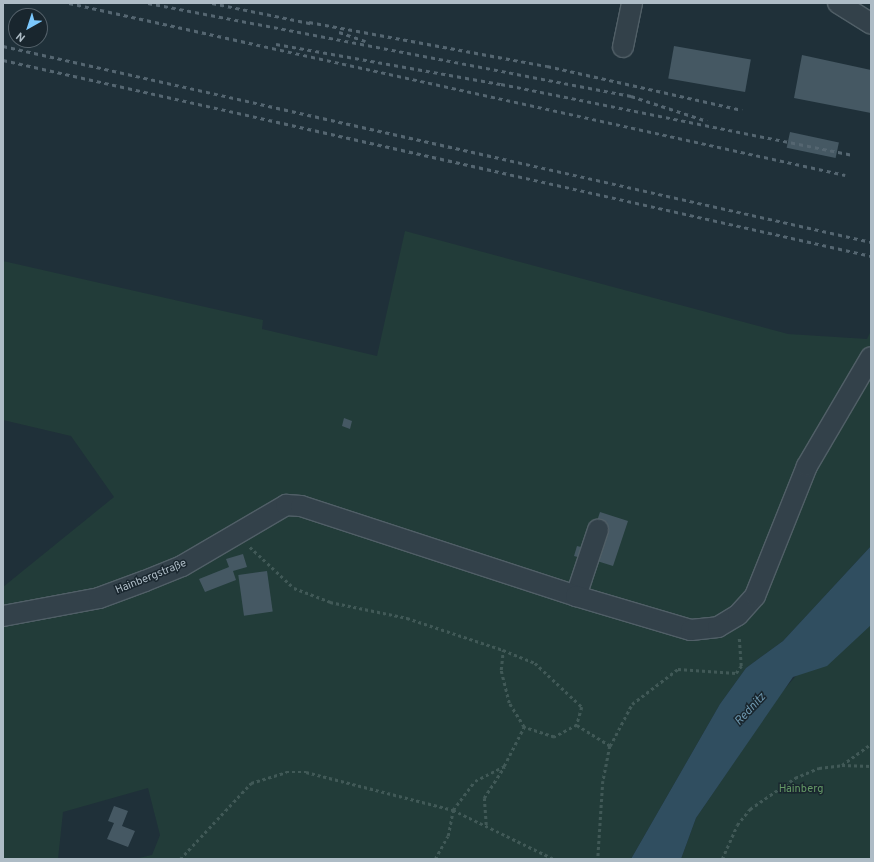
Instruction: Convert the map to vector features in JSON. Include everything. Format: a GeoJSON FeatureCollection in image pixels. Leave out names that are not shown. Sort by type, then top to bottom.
{"type":"FeatureCollection","features":[{"type":"Feature","properties":{"kind":"street"},"geometry":{"type":"LineString","coordinates":[[623,47],[632,3]]}},
{"type":"Feature","properties":{"kind":"street"},"geometry":{"type":"LineString","coordinates":[[838,3],[871,24]]}},
{"type":"Feature","properties":{"kind":"street"},"geometry":{"type":"LineString","coordinates":[[598,530],[576,596],[691,630],[718,627],[738,615],[755,596],[807,466],[871,357]]}},
{"type":"Feature","properties":{"kind":"street","name":"Hainbergstraße"},"geometry":{"type":"LineString","coordinates":[[3,616],[44,610],[99,598],[145,581],[238,536],[286,505],[301,506],[576,596]]}},
{"type":"Feature","properties":{"kind":"path"},"geometry":{"type":"LineString","coordinates":[[238,536],[294,588],[330,602],[407,618],[503,650],[535,663],[582,707],[577,725],[554,737],[524,727],[508,702],[501,670],[503,650]]}},
{"type":"Feature","properties":{"kind":"path"},"geometry":{"type":"LineString","coordinates":[[598,859],[603,781],[610,746],[632,704],[678,669],[736,673],[741,666],[738,615]]}},
{"type":"Feature","properties":{"kind":"path"},"geometry":{"type":"LineString","coordinates":[[577,725],[610,746]]}},
{"type":"Feature","properties":{"kind":"path"},"geometry":{"type":"LineString","coordinates":[[486,826],[484,798],[504,766],[524,727]]}},
{"type":"Feature","properties":{"kind":"path"},"geometry":{"type":"LineString","coordinates":[[842,765],[871,744]]}},
{"type":"Feature","properties":{"kind":"path"},"geometry":{"type":"LineString","coordinates":[[722,859],[737,825],[750,809],[795,778],[820,768],[842,765],[871,766]]}},
{"type":"Feature","properties":{"kind":"path"},"geometry":{"type":"LineString","coordinates":[[435,859],[448,836],[453,810],[475,781],[504,766]]}},
{"type":"Feature","properties":{"kind":"path"},"geometry":{"type":"LineString","coordinates":[[180,859],[251,783],[286,772],[306,772],[453,810],[554,859]]}},
{"type":"Feature","properties":{"kind":"green space"},"geometry":{"type":"Polygon","coordinates":[[[405,231],[788,334],[867,339],[871,331],[871,546],[783,641],[746,668],[720,704],[631,859],[134,859],[152,855],[160,835],[148,788],[63,812],[58,859],[3,859],[3,587],[114,497],[71,436],[3,420],[3,261],[263,320],[262,329],[377,356],[405,231]]]}},
{"type":"Feature","properties":{"kind":"green space","name":"Hainberg"},"geometry":{"type":"Polygon","coordinates":[[[871,590],[871,859],[681,859],[696,818],[781,693],[871,590]]]}},
{"type":"Feature","properties":{"kind":"water","name":"Rednitz"},"geometry":{"type":"Polygon","coordinates":[[[871,546],[871,625],[827,666],[793,677],[696,818],[681,859],[631,859],[720,704],[746,668],[783,641],[871,546]]]}},
{"type":"Feature","properties":{"kind":"building"},"geometry":{"type":"Polygon","coordinates":[[[674,46],[751,60],[745,92],[668,78],[674,46]]]}},
{"type":"Feature","properties":{"kind":"building"},"geometry":{"type":"Polygon","coordinates":[[[802,55],[871,70],[871,113],[794,98],[802,55]]]}},
{"type":"Feature","properties":{"kind":"building"},"geometry":{"type":"Polygon","coordinates":[[[790,132],[839,142],[836,158],[787,148],[790,132]]]}},
{"type":"Feature","properties":{"kind":"building"},"geometry":{"type":"Polygon","coordinates":[[[344,418],[352,421],[350,429],[342,426],[344,418]]]}},
{"type":"Feature","properties":{"kind":"building"},"geometry":{"type":"Polygon","coordinates":[[[600,512],[628,521],[613,566],[597,561],[608,525],[597,521],[600,512]]]}},
{"type":"Feature","properties":{"kind":"building"},"geometry":{"type":"Polygon","coordinates":[[[577,546],[585,548],[581,558],[574,556],[577,546]]]}},
{"type":"Feature","properties":{"kind":"building"},"geometry":{"type":"Polygon","coordinates":[[[243,554],[247,567],[233,571],[236,580],[205,592],[199,579],[229,567],[226,559],[243,554]]]}},
{"type":"Feature","properties":{"kind":"building"},"geometry":{"type":"Polygon","coordinates":[[[267,571],[273,612],[244,616],[238,575],[267,571]]]}},
{"type":"Feature","properties":{"kind":"building"},"geometry":{"type":"Polygon","coordinates":[[[114,806],[128,811],[122,826],[135,831],[128,847],[107,839],[114,823],[108,821],[114,806]]]}},
{"type":"Feature","properties":{"kind":"railway"},"geometry":{"type":"LineString","coordinates":[[69,3],[845,175]]}},
{"type":"Feature","properties":{"kind":"railway"},"geometry":{"type":"LineString","coordinates":[[148,3],[631,96],[707,121]]}},
{"type":"Feature","properties":{"kind":"railway"},"geometry":{"type":"LineString","coordinates":[[212,3],[314,24]]}},
{"type":"Feature","properties":{"kind":"railway"},"geometry":{"type":"LineString","coordinates":[[309,22],[547,66],[742,110]]}},
{"type":"Feature","properties":{"kind":"railway"},"geometry":{"type":"LineString","coordinates":[[339,32],[365,41]]}},
{"type":"Feature","properties":{"kind":"railway"},"geometry":{"type":"LineString","coordinates":[[276,44],[501,84],[853,155]]}},
{"type":"Feature","properties":{"kind":"railway"},"geometry":{"type":"LineString","coordinates":[[3,46],[871,242]]}},
{"type":"Feature","properties":{"kind":"railway"},"geometry":{"type":"LineString","coordinates":[[3,60],[871,256]]}}]}
